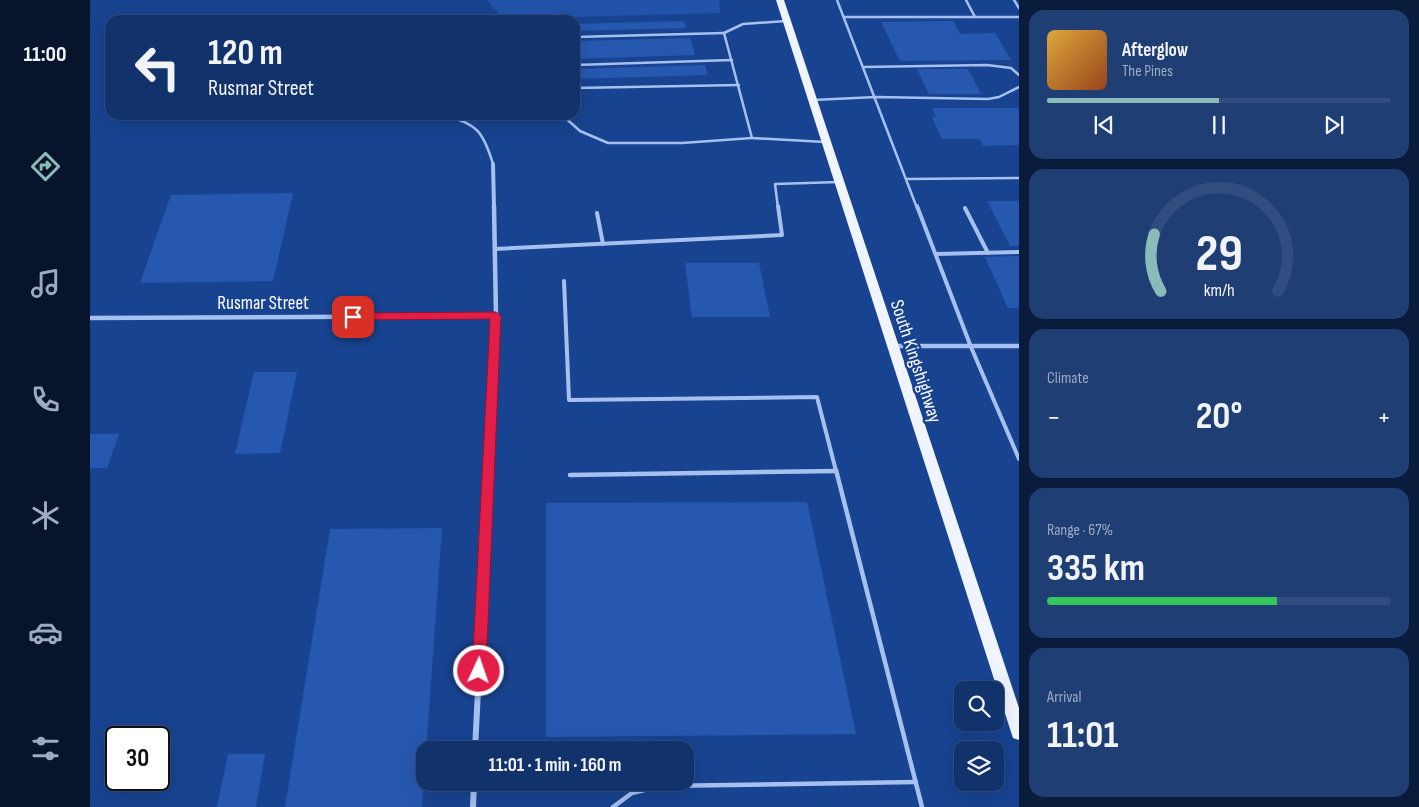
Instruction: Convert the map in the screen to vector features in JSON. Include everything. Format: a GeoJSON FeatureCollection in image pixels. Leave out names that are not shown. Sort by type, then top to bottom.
{"type":"FeatureCollection","features":[{"type":"Feature","properties":{"kind":"main road","name":"South Kingshighway"},"geometry":{"type":"LineString","coordinates":[[780,0],[1019,732]]}},
{"type":"Feature","properties":{"kind":"street"},"geometry":{"type":"LineString","coordinates":[[475,741],[496,316],[493,164]]}},
{"type":"Feature","properties":{"kind":"street","name":"Rusmar Street"},"geometry":{"type":"LineString","coordinates":[[90,318],[496,316]]}},
{"type":"Feature","properties":{"kind":"street"},"geometry":{"type":"LineString","coordinates":[[892,346],[1019,346]]}},
{"type":"Feature","properties":{"kind":"street"},"geometry":{"type":"LineString","coordinates":[[473,807],[474,791]]}},
{"type":"Feature","properties":{"kind":"lane"},"geometry":{"type":"LineString","coordinates":[[837,0],[971,347],[1019,459]]}},
{"type":"Feature","properties":{"kind":"lane"},"geometry":{"type":"LineString","coordinates":[[966,0],[975,17]]}},
{"type":"Feature","properties":{"kind":"lane"},"geometry":{"type":"LineString","coordinates":[[1014,0],[1019,8]]}},
{"type":"Feature","properties":{"kind":"lane"},"geometry":{"type":"LineString","coordinates":[[844,17],[1019,17]]}},
{"type":"Feature","properties":{"kind":"lane"},"geometry":{"type":"LineString","coordinates":[[580,37],[724,33],[743,24],[787,21]]}},
{"type":"Feature","properties":{"kind":"lane"},"geometry":{"type":"LineString","coordinates":[[724,33],[752,138]]}},
{"type":"Feature","properties":{"kind":"lane"},"geometry":{"type":"LineString","coordinates":[[580,65],[732,60]]}},
{"type":"Feature","properties":{"kind":"lane"},"geometry":{"type":"LineString","coordinates":[[864,67],[986,65],[1011,68],[1019,75]]}},
{"type":"Feature","properties":{"kind":"lane"},"geometry":{"type":"LineString","coordinates":[[580,88],[739,85]]}},
{"type":"Feature","properties":{"kind":"lane"},"geometry":{"type":"LineString","coordinates":[[813,100],[876,97],[988,99],[999,97],[1019,87]]}},
{"type":"Feature","properties":{"kind":"lane"},"geometry":{"type":"LineString","coordinates":[[463,120],[485,136],[493,164]]}},
{"type":"Feature","properties":{"kind":"lane"},"geometry":{"type":"LineString","coordinates":[[568,120],[580,131],[608,143],[682,143],[752,138],[827,142]]}},
{"type":"Feature","properties":{"kind":"lane"},"geometry":{"type":"LineString","coordinates":[[907,179],[1019,178]]}},
{"type":"Feature","properties":{"kind":"lane"},"geometry":{"type":"LineString","coordinates":[[494,249],[782,235],[775,184],[840,182]]}},
{"type":"Feature","properties":{"kind":"lane"},"geometry":{"type":"LineString","coordinates":[[965,208],[988,253]]}},
{"type":"Feature","properties":{"kind":"lane"},"geometry":{"type":"LineString","coordinates":[[596,213],[603,244]]}},
{"type":"Feature","properties":{"kind":"lane"},"geometry":{"type":"LineString","coordinates":[[936,254],[1019,252]]}},
{"type":"Feature","properties":{"kind":"lane"},"geometry":{"type":"LineString","coordinates":[[564,281],[569,400],[818,397],[922,807]]}},
{"type":"Feature","properties":{"kind":"lane"},"geometry":{"type":"LineString","coordinates":[[570,475],[836,471]]}},
{"type":"Feature","properties":{"kind":"lane"},"geometry":{"type":"LineString","coordinates":[[613,807],[632,793],[661,786],[916,782]]}},
{"type":"Feature","properties":{"kind":"shaded area"},"geometry":{"type":"Polygon","coordinates":[[[487,0],[719,0],[720,13],[580,17],[580,15],[500,15],[487,0]]]}},
{"type":"Feature","properties":{"kind":"building"},"geometry":{"type":"Polygon","coordinates":[[[684,21],[686,28],[580,31],[580,24],[684,21]]]}},
{"type":"Feature","properties":{"kind":"building"},"geometry":{"type":"Polygon","coordinates":[[[953,21],[960,34],[995,33],[1011,60],[900,61],[881,22],[953,21]]]}},
{"type":"Feature","properties":{"kind":"building"},"geometry":{"type":"Polygon","coordinates":[[[690,38],[695,55],[580,59],[580,41],[690,38]]]}},
{"type":"Feature","properties":{"kind":"building"},"geometry":{"type":"Polygon","coordinates":[[[705,65],[708,75],[580,79],[580,69],[705,65]]]}},
{"type":"Feature","properties":{"kind":"building"},"geometry":{"type":"Polygon","coordinates":[[[917,69],[968,69],[981,94],[929,94],[917,69]]]}},
{"type":"Feature","properties":{"kind":"building"},"geometry":{"type":"Polygon","coordinates":[[[932,108],[1019,108],[1019,145],[983,146],[980,139],[942,139],[932,117],[936,117],[932,108]]]}},
{"type":"Feature","properties":{"kind":"building"},"geometry":{"type":"Polygon","coordinates":[[[293,193],[273,281],[140,283],[171,195],[293,193]]]}},
{"type":"Feature","properties":{"kind":"building"},"geometry":{"type":"Polygon","coordinates":[[[987,201],[1019,201],[1019,246],[1010,246],[987,201]]]}},
{"type":"Feature","properties":{"kind":"building"},"geometry":{"type":"Polygon","coordinates":[[[1019,256],[1019,308],[1008,308],[985,257],[1019,256]]]}},
{"type":"Feature","properties":{"kind":"building"},"geometry":{"type":"Polygon","coordinates":[[[685,263],[759,263],[770,317],[692,317],[685,263]]]}},
{"type":"Feature","properties":{"kind":"building"},"geometry":{"type":"Polygon","coordinates":[[[254,372],[297,372],[280,453],[235,454],[254,372]]]}},
{"type":"Feature","properties":{"kind":"building"},"geometry":{"type":"Polygon","coordinates":[[[90,434],[119,434],[107,468],[90,468],[90,434]]]}},
{"type":"Feature","properties":{"kind":"building"},"geometry":{"type":"Polygon","coordinates":[[[807,502],[856,734],[546,737],[546,503],[807,502]]]}},
{"type":"Feature","properties":{"kind":"building"},"geometry":{"type":"Polygon","coordinates":[[[442,528],[427,741],[416,741],[416,791],[423,791],[422,807],[285,807],[330,529],[442,528]]]}},
{"type":"Feature","properties":{"kind":"building"},"geometry":{"type":"Polygon","coordinates":[[[228,754],[265,754],[256,807],[217,807],[228,754]]]}},
{"type":"Feature","properties":{"kind":"route"},"geometry":{"type":"LineString","coordinates":[[353,317],[496,316],[479,671]]}}]}
